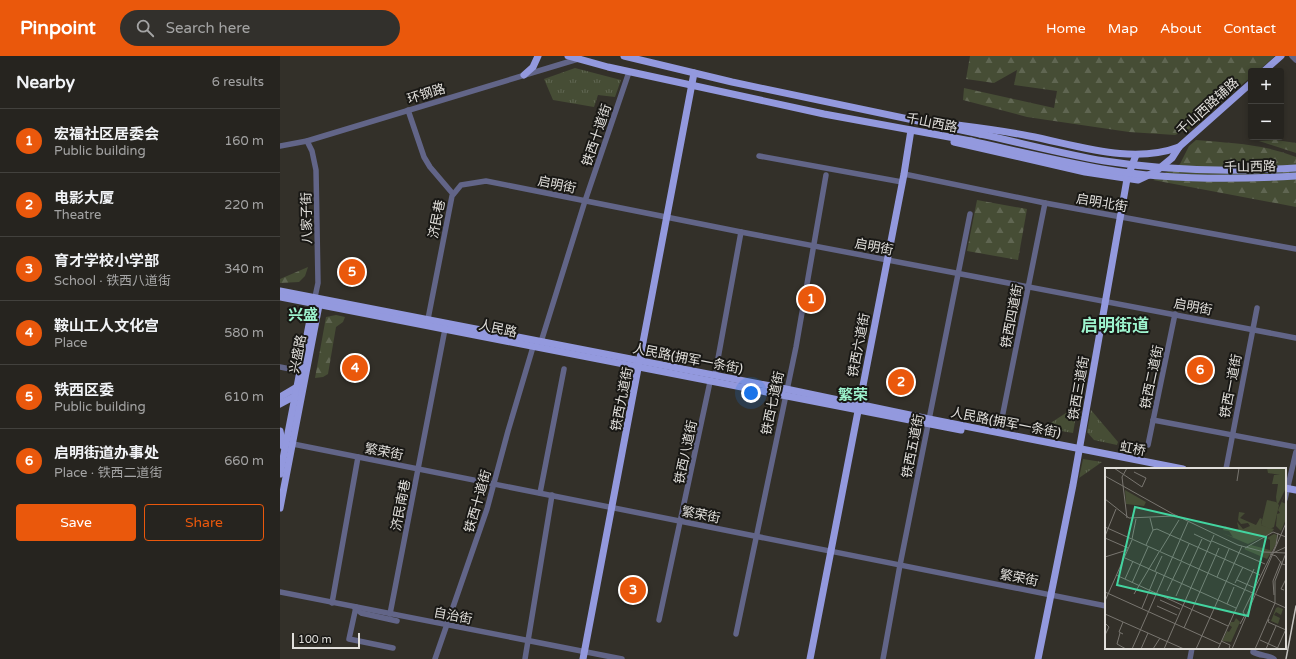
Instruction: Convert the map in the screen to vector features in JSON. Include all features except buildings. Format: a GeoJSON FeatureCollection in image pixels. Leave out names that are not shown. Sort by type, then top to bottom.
{"type":"FeatureCollection","features":[{"type":"Feature","properties":{"kind":"main road"},"geometry":{"type":"LineString","coordinates":[[524,75],[533,67],[538,56]]}},
{"type":"Feature","properties":{"kind":"main road","name":"千山西路"},"geometry":{"type":"LineString","coordinates":[[568,56],[629,72],[824,114],[923,132],[1103,169],[1157,176],[1257,178],[1296,176]]}},
{"type":"Feature","properties":{"kind":"main road","name":"千山西路"},"geometry":{"type":"LineString","coordinates":[[624,56],[832,104],[913,119],[1104,161],[1158,168],[1257,170],[1296,168]]}},
{"type":"Feature","properties":{"kind":"main road"},"geometry":{"type":"LineString","coordinates":[[1267,68],[1281,56]]}},
{"type":"Feature","properties":{"kind":"main road","name":"铁西九道街"},"geometry":{"type":"LineString","coordinates":[[584,655],[694,73]]}},
{"type":"Feature","properties":{"kind":"main road","name":"千山西路辅路"},"geometry":{"type":"LineString","coordinates":[[1179,147],[1248,86]]}},
{"type":"Feature","properties":{"kind":"main road"},"geometry":{"type":"LineString","coordinates":[[913,119],[984,128],[1105,152],[1136,155],[1164,153],[1179,147]]}},
{"type":"Feature","properties":{"kind":"main road","name":"铁西六道街"},"geometry":{"type":"LineString","coordinates":[[810,659],[886,260],[904,174],[911,130]]}},
{"type":"Feature","properties":{"kind":"main road"},"geometry":{"type":"LineString","coordinates":[[923,132],[969,147],[1104,175],[1138,180]]}},
{"type":"Feature","properties":{"kind":"main road"},"geometry":{"type":"LineString","coordinates":[[1104,175],[1119,182],[1125,192],[1131,184],[1155,172],[1172,158],[1179,147]]}},
{"type":"Feature","properties":{"kind":"main road","name":"铁西三道街"},"geometry":{"type":"LineString","coordinates":[[1038,659],[1079,451],[1125,192],[1136,155]]}},
{"type":"Feature","properties":{"kind":"main road","name":"人民路(拥军一条街)"},"geometry":{"type":"LineString","coordinates":[[280,291],[292,293],[317,301],[428,319],[541,342],[640,365],[715,375],[786,392],[928,422],[999,433],[1079,451]]}},
{"type":"Feature","properties":{"kind":"main road","name":"人民路"},"geometry":{"type":"LineString","coordinates":[[280,297],[317,301],[533,347],[640,365],[710,382],[786,392]]}},
{"type":"Feature","properties":{"kind":"main road","name":"兴盛路"},"geometry":{"type":"LineString","coordinates":[[280,474],[300,371],[317,301]]}},
{"type":"Feature","properties":{"kind":"main road","name":"兴盛路"},"geometry":{"type":"LineString","coordinates":[[280,508],[293,444],[317,301]]}},
{"type":"Feature","properties":{"kind":"main road"},"geometry":{"type":"LineString","coordinates":[[280,397],[297,387]]}},
{"type":"Feature","properties":{"kind":"main road"},"geometry":{"type":"LineString","coordinates":[[280,404],[295,396]]}},
{"type":"Feature","properties":{"kind":"main road"},"geometry":{"type":"LineString","coordinates":[[928,422],[1079,451]]}},
{"type":"Feature","properties":{"kind":"main road"},"geometry":{"type":"LineString","coordinates":[[280,431],[284,453]]}},
{"type":"Feature","properties":{"kind":"main road","name":"虹桥"},"geometry":{"type":"LineString","coordinates":[[1079,451],[1177,468]]}},
{"type":"Feature","properties":{"kind":"main road"},"geometry":{"type":"LineString","coordinates":[[1286,488],[1296,490]]}},
{"type":"Feature","properties":{"kind":"street"},"geometry":{"type":"LineString","coordinates":[[1292,56],[1296,60]]}},
{"type":"Feature","properties":{"kind":"street","name":"环钢路"},"geometry":{"type":"LineString","coordinates":[[280,146],[307,141],[579,59]]}},
{"type":"Feature","properties":{"kind":"street","name":"铁西十道街"},"geometry":{"type":"LineString","coordinates":[[541,342],[585,201],[629,72]]}},
{"type":"Feature","properties":{"kind":"street","name":"济民巷"},"geometry":{"type":"LineString","coordinates":[[408,110],[424,157],[430,167],[453,194],[428,319]]}},
{"type":"Feature","properties":{"kind":"street","name":"八家子街"},"geometry":{"type":"LineString","coordinates":[[307,141],[312,151],[316,170],[317,301]]}},
{"type":"Feature","properties":{"kind":"street"},"geometry":{"type":"LineString","coordinates":[[759,156],[902,182]]}},
{"type":"Feature","properties":{"kind":"street","name":"启明北街"},"geometry":{"type":"LineString","coordinates":[[904,174],[1044,203],[1296,248]]}},
{"type":"Feature","properties":{"kind":"street","name":"铁西七道街"},"geometry":{"type":"LineString","coordinates":[[736,634],[786,392],[826,175]]}},
{"type":"Feature","properties":{"kind":"street","name":"启明街"},"geometry":{"type":"LineString","coordinates":[[453,194],[461,185],[486,180],[741,232],[1296,338]]}},
{"type":"Feature","properties":{"kind":"street","name":"铁西四道街"},"geometry":{"type":"LineString","coordinates":[[999,433],[1044,203]]}},
{"type":"Feature","properties":{"kind":"street","name":"铁西五道街"},"geometry":{"type":"LineString","coordinates":[[883,659],[957,273],[970,214]]}},
{"type":"Feature","properties":{"kind":"street"},"geometry":{"type":"LineString","coordinates":[[715,375],[741,232]]}},
{"type":"Feature","properties":{"kind":"street","name":"铁西一道街"},"geometry":{"type":"LineString","coordinates":[[1226,468],[1257,308]]}},
{"type":"Feature","properties":{"kind":"street","name":"铁西二道街"},"geometry":{"type":"LineString","coordinates":[[1148,445],[1175,314]]}},
{"type":"Feature","properties":{"kind":"street","name":"济民南巷"},"geometry":{"type":"LineString","coordinates":[[390,614],[445,329]]}},
{"type":"Feature","properties":{"kind":"street","name":"铁西十道街"},"geometry":{"type":"LineString","coordinates":[[435,659],[480,532],[533,347]]}},
{"type":"Feature","properties":{"kind":"street"},"geometry":{"type":"LineString","coordinates":[[280,367],[300,371]]}},
{"type":"Feature","properties":{"kind":"street"},"geometry":{"type":"LineString","coordinates":[[540,493],[564,369]]}},
{"type":"Feature","properties":{"kind":"street","name":"铁西八道街"},"geometry":{"type":"LineString","coordinates":[[659,620],[710,382]]}},
{"type":"Feature","properties":{"kind":"street"},"geometry":{"type":"LineString","coordinates":[[1153,420],[1296,448]]}},
{"type":"Feature","properties":{"kind":"street","name":"繁荣街"},"geometry":{"type":"LineString","coordinates":[[293,444],[1105,606]]}},
{"type":"Feature","properties":{"kind":"street"},"geometry":{"type":"LineString","coordinates":[[1286,495],[1296,452]]}},
{"type":"Feature","properties":{"kind":"street"},"geometry":{"type":"LineString","coordinates":[[332,603],[358,457]]}},
{"type":"Feature","properties":{"kind":"street"},"geometry":{"type":"LineString","coordinates":[[525,659],[552,495]]}},
{"type":"Feature","properties":{"kind":"street","name":"自治街"},"geometry":{"type":"LineString","coordinates":[[280,592],[529,641],[584,655],[622,659]]}},
{"type":"Feature","properties":{"kind":"street"},"geometry":{"type":"LineString","coordinates":[[356,608],[361,613],[397,621]]}},
{"type":"Feature","properties":{"kind":"street"},"geometry":{"type":"LineString","coordinates":[[356,608],[349,639],[393,648]]}},
{"type":"Feature","properties":{"kind":"street"},"geometry":{"type":"LineString","coordinates":[[1190,659],[1192,649]]}},
{"type":"Feature","properties":{"kind":"street"},"geometry":{"type":"LineString","coordinates":[[1254,649],[1253,652],[1257,654],[1271,656],[1274,659]]}},
{"type":"Feature","properties":{"kind":"green space"},"geometry":{"type":"Polygon","coordinates":[[[970,56],[1275,56],[1261,68],[1248,68],[1248,80],[1189,129],[1175,135],[1129,132],[1027,117],[963,100],[964,88],[1054,108],[1057,91],[1014,85],[1017,70],[994,83],[966,79],[970,56]]]}},
{"type":"Feature","properties":{"kind":"green space"},"geometry":{"type":"Polygon","coordinates":[[[575,68],[621,80],[615,97],[598,95],[594,107],[553,100],[544,79],[575,68]]]}},
{"type":"Feature","properties":{"kind":"green space"},"geometry":{"type":"Polygon","coordinates":[[[1196,140],[1234,143],[1272,149],[1296,157],[1296,207],[1153,180],[1180,164],[1189,146],[1196,140]]]}},
{"type":"Feature","properties":{"kind":"green space"},"geometry":{"type":"Polygon","coordinates":[[[1276,140],[1296,143],[1296,153],[1259,141],[1276,140]]]}},
{"type":"Feature","properties":{"kind":"green space"},"geometry":{"type":"Polygon","coordinates":[[[977,200],[1027,209],[1018,260],[967,251],[977,200]]]}},
{"type":"Feature","properties":{"kind":"green space"},"geometry":{"type":"Polygon","coordinates":[[[308,267],[305,276],[299,282],[280,283],[280,279],[308,267]]]}},
{"type":"Feature","properties":{"kind":"green space"},"geometry":{"type":"Polygon","coordinates":[[[336,315],[345,317],[343,322],[336,327],[328,374],[323,377],[315,378],[326,317],[336,315]]]}},
{"type":"Feature","properties":{"kind":"green space"},"geometry":{"type":"Polygon","coordinates":[[[1078,405],[1073,433],[1043,428],[1078,405]]]}},
{"type":"Feature","properties":{"kind":"green space"},"geometry":{"type":"Polygon","coordinates":[[[1091,410],[1118,442],[1117,445],[1094,440],[1087,432],[1091,410]]]}},
{"type":"Feature","properties":{"kind":"green space"},"geometry":{"type":"Polygon","coordinates":[[[1083,459],[1102,462],[1079,478],[1083,459]]]}},
{"type":"Feature","properties":{"kind":"railway"},"geometry":{"type":"LineString","coordinates":[[1286,659],[1296,606]]}},
{"type":"Feature","properties":{"kind":"place","name":"铁西区委"},"geometry":{"type":"Point","coordinates":[352,272]}},
{"type":"Feature","properties":{"kind":"place","name":"宏福社区居委会"},"geometry":{"type":"Point","coordinates":[811,299]}},
{"type":"Feature","properties":{"kind":"place","name":"鞍山工人文化宫"},"geometry":{"type":"Point","coordinates":[355,368]}},
{"type":"Feature","properties":{"kind":"place","name":"启明街道办事处"},"geometry":{"type":"Point","coordinates":[1200,370]}},
{"type":"Feature","properties":{"kind":"place","name":"电影大厦"},"geometry":{"type":"Point","coordinates":[901,382]}},
{"type":"Feature","properties":{"kind":"place","name":"育才学校小学部"},"geometry":{"type":"Point","coordinates":[633,590]}},
{"type":"Feature","properties":{"kind":"district","name":"兴盛"},"geometry":{"type":"Point","coordinates":[303,315]}},
{"type":"Feature","properties":{"kind":"district","name":"启明街道"},"geometry":{"type":"Point","coordinates":[1115,325]}},
{"type":"Feature","properties":{"kind":"district","name":"繁荣"},"geometry":{"type":"Point","coordinates":[853,395]}}]}
